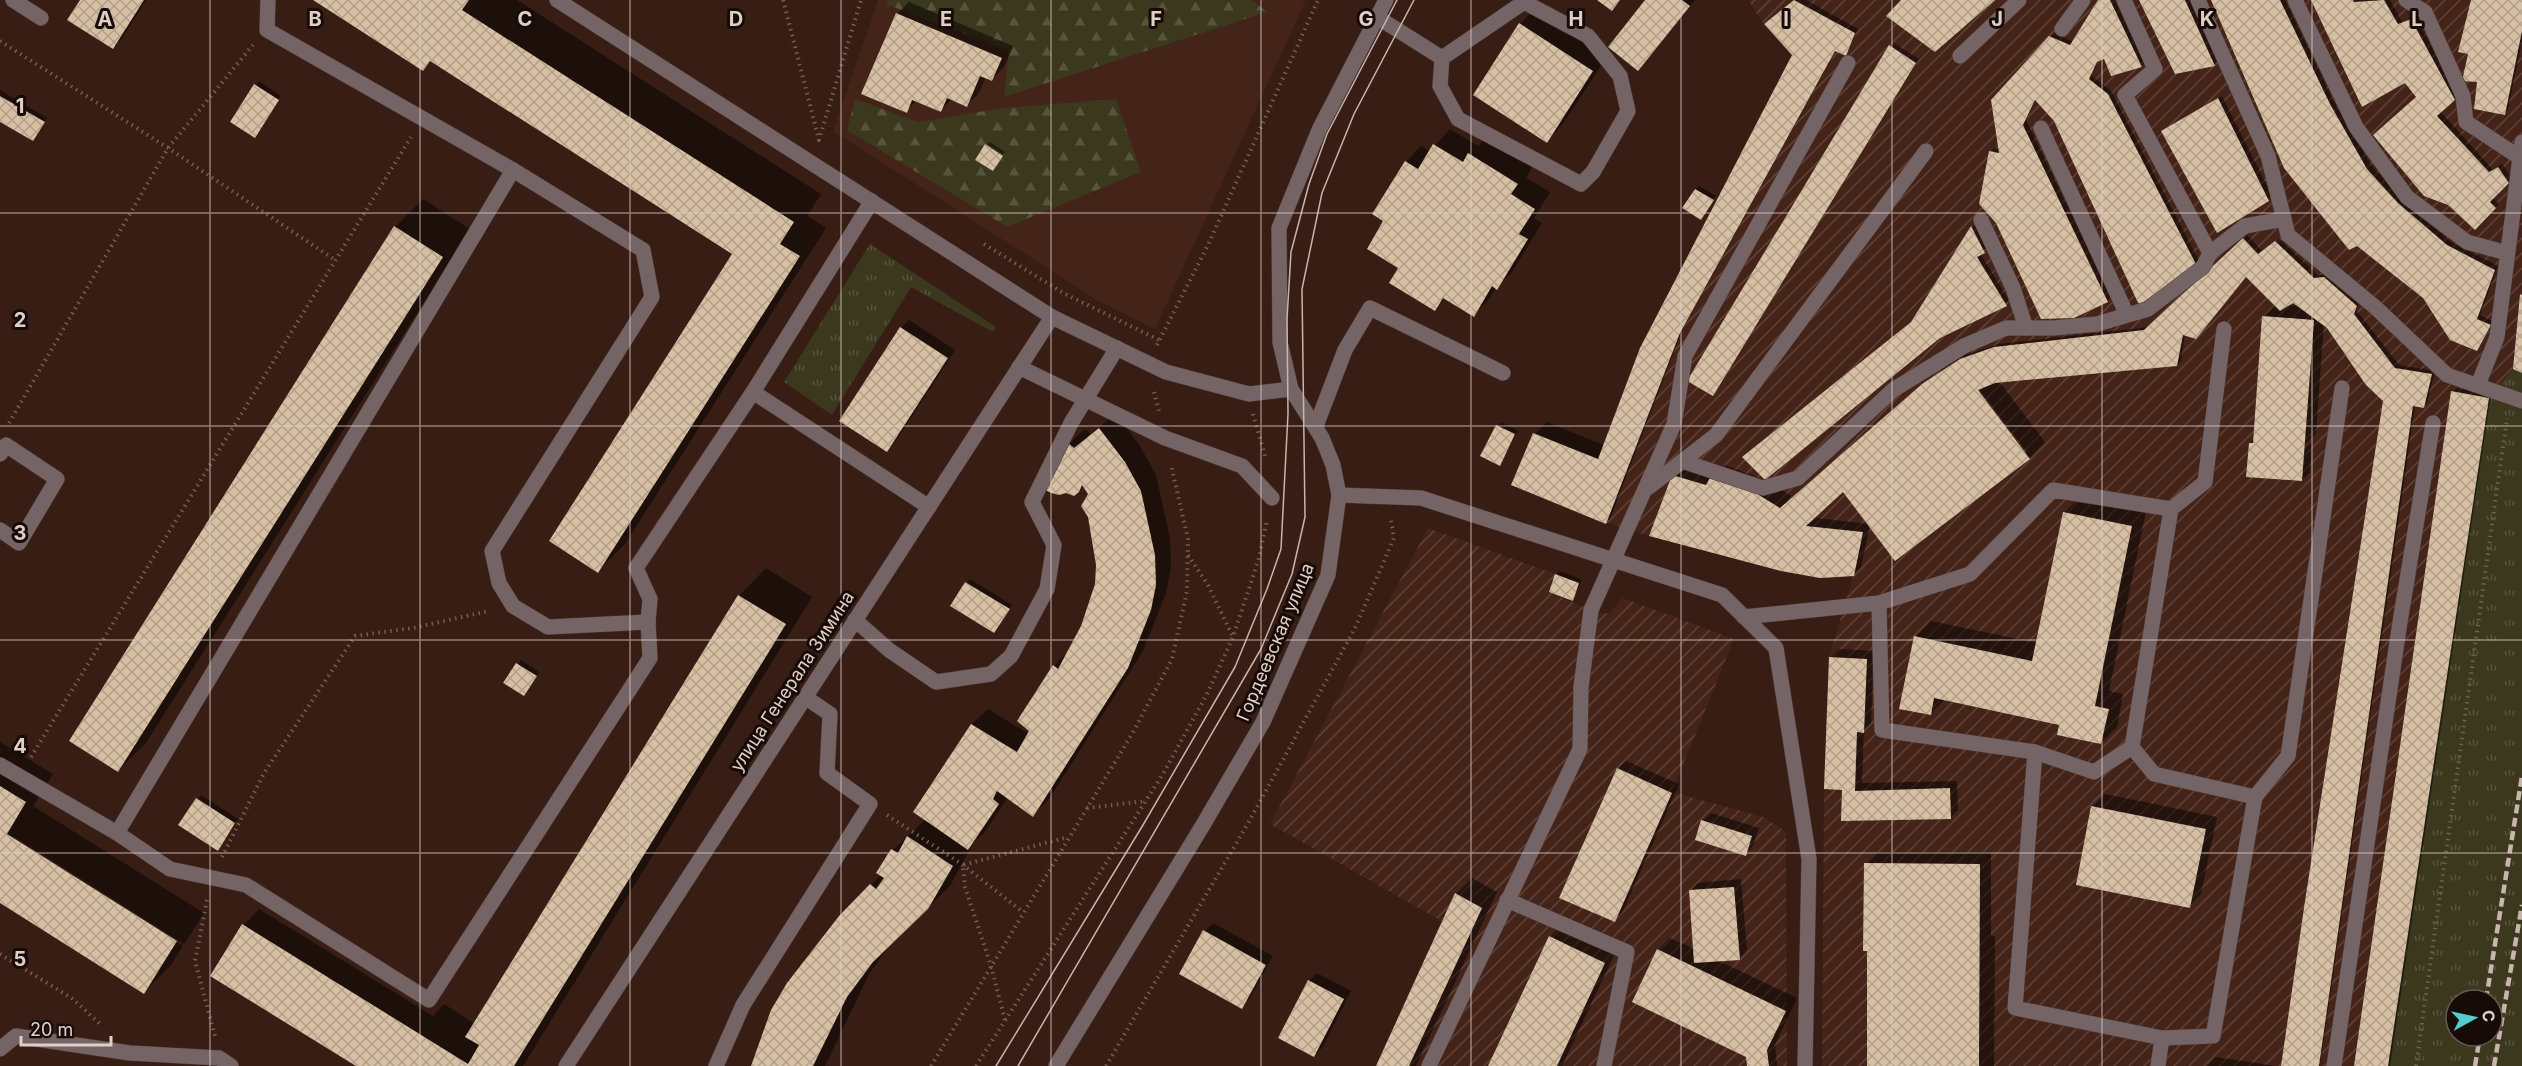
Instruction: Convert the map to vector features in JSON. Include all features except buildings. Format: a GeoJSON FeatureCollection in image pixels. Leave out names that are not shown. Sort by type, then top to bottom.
{"type":"FeatureCollection","features":[{"type":"Feature","properties":{"kind":"street"},"geometry":{"type":"LineString","coordinates":[[13,0],[41,18]]}},
{"type":"Feature","properties":{"kind":"street"},"geometry":{"type":"LineString","coordinates":[[268,0],[267,30],[513,170],[643,250],[652,297],[492,551],[499,583],[513,606],[548,627],[648,622]]}},
{"type":"Feature","properties":{"kind":"street","name":"Гордеевская улица"},"geometry":{"type":"LineString","coordinates":[[1056,1066],[1263,722],[1328,575],[1339,495],[1333,465],[1316,426],[1291,388],[1280,342],[1279,228],[1319,130],[1386,0]]}},
{"type":"Feature","properties":{"kind":"street"},"geometry":{"type":"LineString","coordinates":[[1960,56],[2019,0]]}},
{"type":"Feature","properties":{"kind":"street"},"geometry":{"type":"LineString","coordinates":[[2062,29],[2083,0]]}},
{"type":"Feature","properties":{"kind":"street"},"geometry":{"type":"LineString","coordinates":[[2124,0],[2155,69],[2125,95],[2210,253]]}},
{"type":"Feature","properties":{"kind":"street"},"geometry":{"type":"LineString","coordinates":[[2198,0],[2268,156],[2288,235],[2375,307],[2447,375],[2516,399]]}},
{"type":"Feature","properties":{"kind":"street"},"geometry":{"type":"LineString","coordinates":[[2295,0],[2356,127],[2407,197],[2467,242],[2507,253]]}},
{"type":"Feature","properties":{"kind":"street"},"geometry":{"type":"LineString","coordinates":[[2406,0],[2425,12],[2463,96],[2466,122],[2521,150],[2497,337],[2478,386]]}},
{"type":"Feature","properties":{"kind":"street"},"geometry":{"type":"LineString","coordinates":[[1524,1],[1588,36],[1620,76],[1628,111],[1593,172],[1581,184],[1458,119],[1440,86],[1442,58],[1524,1]]}},
{"type":"Feature","properties":{"kind":"street"},"geometry":{"type":"LineString","coordinates":[[566,2],[1052,317],[1166,372],[1249,394],[1291,388]]}},
{"type":"Feature","properties":{"kind":"street"},"geometry":{"type":"LineString","coordinates":[[1377,17],[1442,58]]}},
{"type":"Feature","properties":{"kind":"street"},"geometry":{"type":"LineString","coordinates":[[1429,1066],[1580,748],[1581,687],[1591,610],[1647,489],[1674,424],[1685,356],[1848,63]]}},
{"type":"Feature","properties":{"kind":"street"},"geometry":{"type":"LineString","coordinates":[[2041,128],[2127,315]]}},
{"type":"Feature","properties":{"kind":"street"},"geometry":{"type":"LineString","coordinates":[[1647,489],[1716,435],[1926,150]]}},
{"type":"Feature","properties":{"kind":"street"},"geometry":{"type":"LineString","coordinates":[[117,833],[513,170]]}},
{"type":"Feature","properties":{"kind":"street"},"geometry":{"type":"LineString","coordinates":[[0,765],[117,833],[170,869],[246,885],[429,1000],[650,658],[648,622],[650,599],[636,568],[753,392],[872,201]]}},
{"type":"Feature","properties":{"kind":"street"},"geometry":{"type":"LineString","coordinates":[[1682,461],[1763,488],[1798,478],[1893,390],[1964,346],[2006,328],[2053,328],[2097,324],[2148,309],[2203,267],[2210,253],[2245,226],[2284,219]]}},
{"type":"Feature","properties":{"kind":"street"},"geometry":{"type":"LineString","coordinates":[[1981,220],[2013,288],[2026,328]]}},
{"type":"Feature","properties":{"kind":"street"},"geometry":{"type":"LineString","coordinates":[[1316,426],[1345,350],[1370,308],[1503,373]]}},
{"type":"Feature","properties":{"kind":"street","name":"улица Генерала Зимина"},"geometry":{"type":"LineString","coordinates":[[566,1066],[1052,317]]}},
{"type":"Feature","properties":{"kind":"street"},"geometry":{"type":"LineString","coordinates":[[1879,603],[1882,729],[2035,752],[2094,772],[2132,747],[2171,509],[2205,482],[2224,329]]}},
{"type":"Feature","properties":{"kind":"street"},"geometry":{"type":"LineString","coordinates":[[855,620],[889,650],[936,682],[991,674],[1011,656],[1047,589],[1054,544],[1032,502],[1086,398],[1117,348]]}},
{"type":"Feature","properties":{"kind":"street"},"geometry":{"type":"LineString","coordinates":[[1019,367],[1165,438],[1242,466],[1272,498]]}},
{"type":"Feature","properties":{"kind":"street"},"geometry":{"type":"LineString","coordinates":[[2035,752],[2015,1008],[2162,1038],[2213,1036],[2255,797],[2288,756],[2342,388]]}},
{"type":"Feature","properties":{"kind":"street"},"geometry":{"type":"LineString","coordinates":[[753,392],[929,507]]}},
{"type":"Feature","properties":{"kind":"street"},"geometry":{"type":"LineString","coordinates":[[2334,1066],[2402,610],[2433,423]]}},
{"type":"Feature","properties":{"kind":"street"},"geometry":{"type":"LineString","coordinates":[[0,454],[6,445],[57,479],[20,543],[0,530]]}},
{"type":"Feature","properties":{"kind":"street"},"geometry":{"type":"LineString","coordinates":[[1744,617],[1879,603],[1970,574],[2053,490],[2171,509]]}},
{"type":"Feature","properties":{"kind":"street"},"geometry":{"type":"LineString","coordinates":[[1339,495],[1421,498],[1722,595],[1776,648],[1809,859],[1805,1066]]}},
{"type":"Feature","properties":{"kind":"street"},"geometry":{"type":"LineString","coordinates":[[716,1066],[743,1005],[870,804],[827,772],[830,714],[805,697]]}},
{"type":"Feature","properties":{"kind":"street"},"geometry":{"type":"LineString","coordinates":[[2132,747],[2154,774],[2255,797]]}},
{"type":"Feature","properties":{"kind":"street"},"geometry":{"type":"LineString","coordinates":[[1508,900],[1627,952],[1604,1066]]}},
{"type":"Feature","properties":{"kind":"street"},"geometry":{"type":"LineString","coordinates":[[0,1049],[16,1036],[130,1053],[225,1062]]}},
{"type":"Feature","properties":{"kind":"street"},"geometry":{"type":"LineString","coordinates":[[2158,1066],[2162,1038]]}},
{"type":"Feature","properties":{"kind":"path"},"geometry":{"type":"LineString","coordinates":[[783,0],[819,140],[861,0]]}},
{"type":"Feature","properties":{"kind":"path"},"geometry":{"type":"LineString","coordinates":[[930,1066],[1132,734],[1172,659],[1187,591],[1188,538],[1148,363],[1209,243],[1318,0]]}},
{"type":"Feature","properties":{"kind":"path"},"geometry":{"type":"LineString","coordinates":[[4,432],[168,148],[267,30]]}},
{"type":"Feature","properties":{"kind":"path"},"geometry":{"type":"LineString","coordinates":[[0,41],[168,148],[335,260]]}},
{"type":"Feature","properties":{"kind":"path"},"geometry":{"type":"LineString","coordinates":[[19,777],[422,118]]}},
{"type":"Feature","properties":{"kind":"path"},"geometry":{"type":"LineString","coordinates":[[976,1066],[1146,801],[1207,694],[1233,637],[1259,558],[1272,498],[1268,466],[1249,394]]}},
{"type":"Feature","properties":{"kind":"path"},"geometry":{"type":"LineString","coordinates":[[2416,1066],[2516,399]]}},
{"type":"Feature","properties":{"kind":"path"},"geometry":{"type":"LineString","coordinates":[[1106,1066],[1251,818],[1355,628],[1394,538],[1388,496]]}},
{"type":"Feature","properties":{"kind":"path"},"geometry":{"type":"LineString","coordinates":[[1188,554],[1208,585],[1233,637]]}},
{"type":"Feature","properties":{"kind":"path"},"geometry":{"type":"LineString","coordinates":[[225,1062],[214,1032],[195,960],[211,878],[264,773],[355,636],[413,628],[513,606]]}},
{"type":"Feature","properties":{"kind":"path"},"geometry":{"type":"LineString","coordinates":[[1087,808],[1146,801]]}},
{"type":"Feature","properties":{"kind":"path"},"geometry":{"type":"LineString","coordinates":[[870,804],[963,865],[1023,912]]}},
{"type":"Feature","properties":{"kind":"path"},"geometry":{"type":"LineString","coordinates":[[963,865],[1069,837]]}},
{"type":"Feature","properties":{"kind":"path"},"geometry":{"type":"LineString","coordinates":[[963,865],[965,887],[991,966],[1005,1020]]}},
{"type":"Feature","properties":{"kind":"path"},"geometry":{"type":"LineString","coordinates":[[0,954],[74,999],[130,1053]]}},
{"type":"Feature","properties":{"kind":"shaded area"},"geometry":{"type":"Polygon","coordinates":[[[878,0],[1306,0],[1155,329],[1100,302],[833,131],[878,0]]]}},
{"type":"Feature","properties":{"kind":"shaded area"},"geometry":{"type":"Polygon","coordinates":[[[1748,0],[2522,0],[2522,373],[2513,370],[2388,1066],[1822,1066],[1824,789],[1829,657],[1853,577],[1820,578],[1781,571],[1706,485],[1672,476],[1649,536],[1579,514],[1640,348],[1792,55],[1764,24],[1748,0]]]}},
{"type":"Feature","properties":{"kind":"shaded area"},"geometry":{"type":"Polygon","coordinates":[[[1428,528],[1555,574],[1549,592],[1591,610],[1609,614],[1623,598],[1734,639],[1672,792],[1763,817],[1786,832],[1787,1066],[1376,1066],[1442,921],[1270,824],[1428,528]]]}},
{"type":"Feature","properties":{"kind":"green space"},"geometry":{"type":"Polygon","coordinates":[[[888,0],[1252,0],[1267,12],[1004,97],[1009,51],[886,4],[888,0]]]}},
{"type":"Feature","properties":{"kind":"green space"},"geometry":{"type":"Polygon","coordinates":[[[855,99],[918,122],[1004,108],[1116,99],[1141,172],[1007,227],[847,130],[855,99]]]}},
{"type":"Feature","properties":{"kind":"green space"},"geometry":{"type":"Polygon","coordinates":[[[870,244],[996,327],[993,332],[911,287],[832,415],[784,382],[870,244]]]}},
{"type":"Feature","properties":{"kind":"green space"},"geometry":{"type":"Polygon","coordinates":[[[2513,369],[2522,373],[2522,1066],[2388,1066],[2489,398],[2513,369]]]}},
{"type":"Feature","properties":{"kind":"tram line"},"geometry":{"type":"LineString","coordinates":[[996,1066],[1143,825],[1235,667],[1267,589],[1281,549],[1288,414],[1287,319],[1291,252],[1309,184],[1327,134],[1397,0]]}},
{"type":"Feature","properties":{"kind":"tram line"},"geometry":{"type":"LineString","coordinates":[[1018,1066],[1261,649],[1292,574],[1305,517],[1302,289],[1322,193],[1354,114],[1414,0]]}},
{"type":"Feature","properties":{"kind":"railway"},"geometry":{"type":"LineString","coordinates":[[2488,988],[2522,776]]}},
{"type":"Feature","properties":{"kind":"railway"},"geometry":{"type":"LineString","coordinates":[[2494,1066],[2522,905]]}},
{"type":"Feature","properties":{"kind":"railway"},"geometry":{"type":"LineString","coordinates":[[2475,1066],[2478,1048]]}}]}
